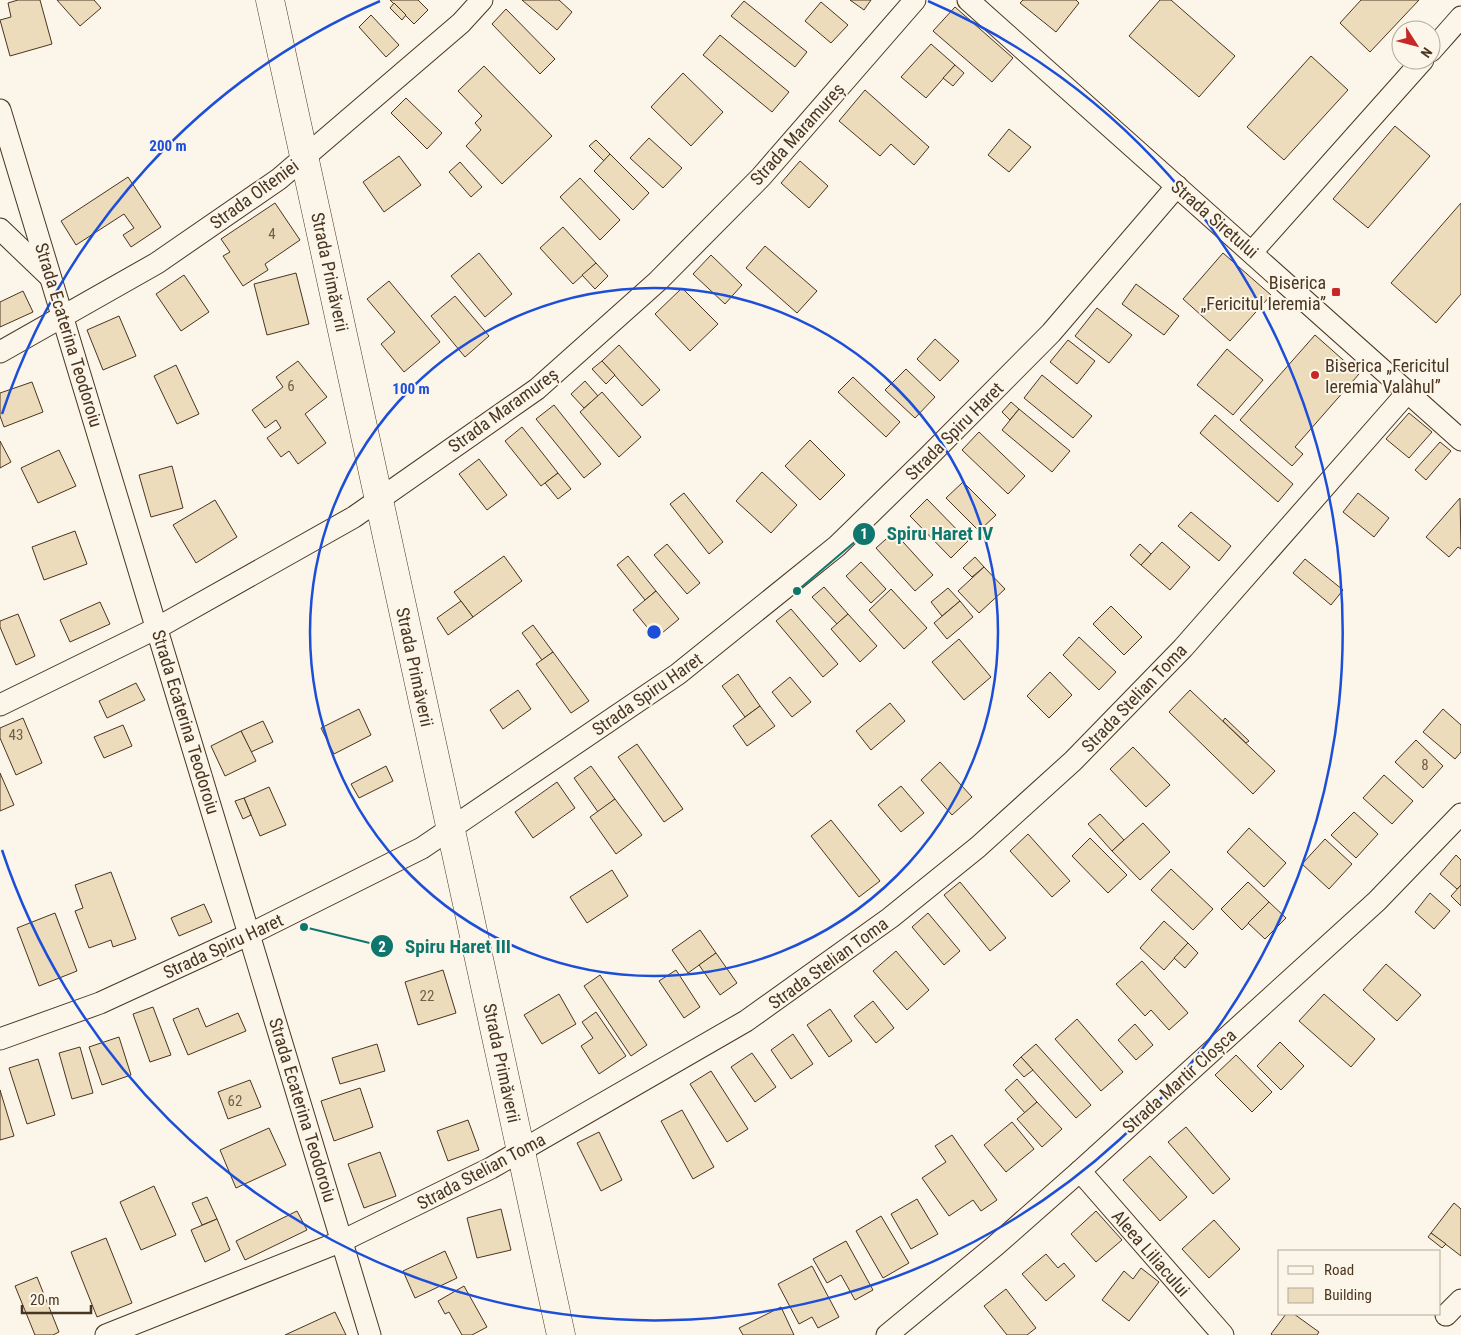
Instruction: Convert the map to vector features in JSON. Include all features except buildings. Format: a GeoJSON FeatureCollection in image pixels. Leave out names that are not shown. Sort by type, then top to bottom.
{"type":"FeatureCollection","features":[{"type":"Feature","properties":{"kind":"main road","name":"Strada Primăverii"},"geometry":{"type":"LineString","coordinates":[[270,0],[560,1335]]}},
{"type":"Feature","properties":{"kind":"street","name":"Strada Olteniei"},"geometry":{"type":"LineString","coordinates":[[0,352],[157,263],[279,179],[460,23],[482,0]]}},
{"type":"Feature","properties":{"kind":"street","name":"Strada Maramureș"},"geometry":{"type":"LineString","coordinates":[[0,705],[157,628],[354,517],[537,389],[658,281],[761,177],[915,0]]}},
{"type":"Feature","properties":{"kind":"street","name":"Strada Siretului"},"geometry":{"type":"LineString","coordinates":[[968,0],[1461,440]]}},
{"type":"Feature","properties":{"kind":"street"},"geometry":{"type":"LineString","coordinates":[[1441,40],[1461,17]]}},
{"type":"Feature","properties":{"kind":"street"},"geometry":{"type":"LineString","coordinates":[[1252,252],[1414,70]]}},
{"type":"Feature","properties":{"kind":"street","name":"Strada Ecaterina Teodoroiu"},"geometry":{"type":"LineString","coordinates":[[0,110],[6,154],[52,278],[64,316],[370,1335]]}},
{"type":"Feature","properties":{"kind":"street","name":"Strada Spiru Haret"},"geometry":{"type":"LineString","coordinates":[[0,1039],[100,1003],[250,934],[422,848],[678,674],[837,546],[1051,332],[1177,186]]}},
{"type":"Feature","properties":{"kind":"street"},"geometry":{"type":"LineString","coordinates":[[0,229],[52,278]]}},
{"type":"Feature","properties":{"kind":"street","name":"Strada Stelian Toma"},"geometry":{"type":"LineString","coordinates":[[106,1335],[342,1241],[491,1168],[746,1021],[890,918],[978,846],[1073,761],[1183,648],[1407,393]]}},
{"type":"Feature","properties":{"kind":"street","name":"Strada Martir Cloșca"},"geometry":{"type":"LineString","coordinates":[[886,1335],[995,1246],[1377,902],[1461,814]]}},
{"type":"Feature","properties":{"kind":"street","name":"Aleea Liliacului"},"geometry":{"type":"LineString","coordinates":[[1080,1171],[1223,1335]]}},
{"type":"Feature","properties":{"kind":"street"},"geometry":{"type":"LineString","coordinates":[[1446,1315],[1461,1300]]}},
{"type":"Feature","properties":{"kind":"place","name":"Biserica „Fericitul Ieremia”"},"geometry":{"type":"Point","coordinates":[1336,292]}},
{"type":"Feature","properties":{"kind":"place","name":"Biserica „Fericitul Ieremia Valahul”"},"geometry":{"type":"Point","coordinates":[1315,375]}},
{"type":"Feature","properties":{"kind":"place","name":"Spiru Haret IV"},"geometry":{"type":"Point","coordinates":[797,591]}},
{"type":"Feature","properties":{"kind":"place","name":"Spiru Haret III"},"geometry":{"type":"Point","coordinates":[304,927]}}]}
